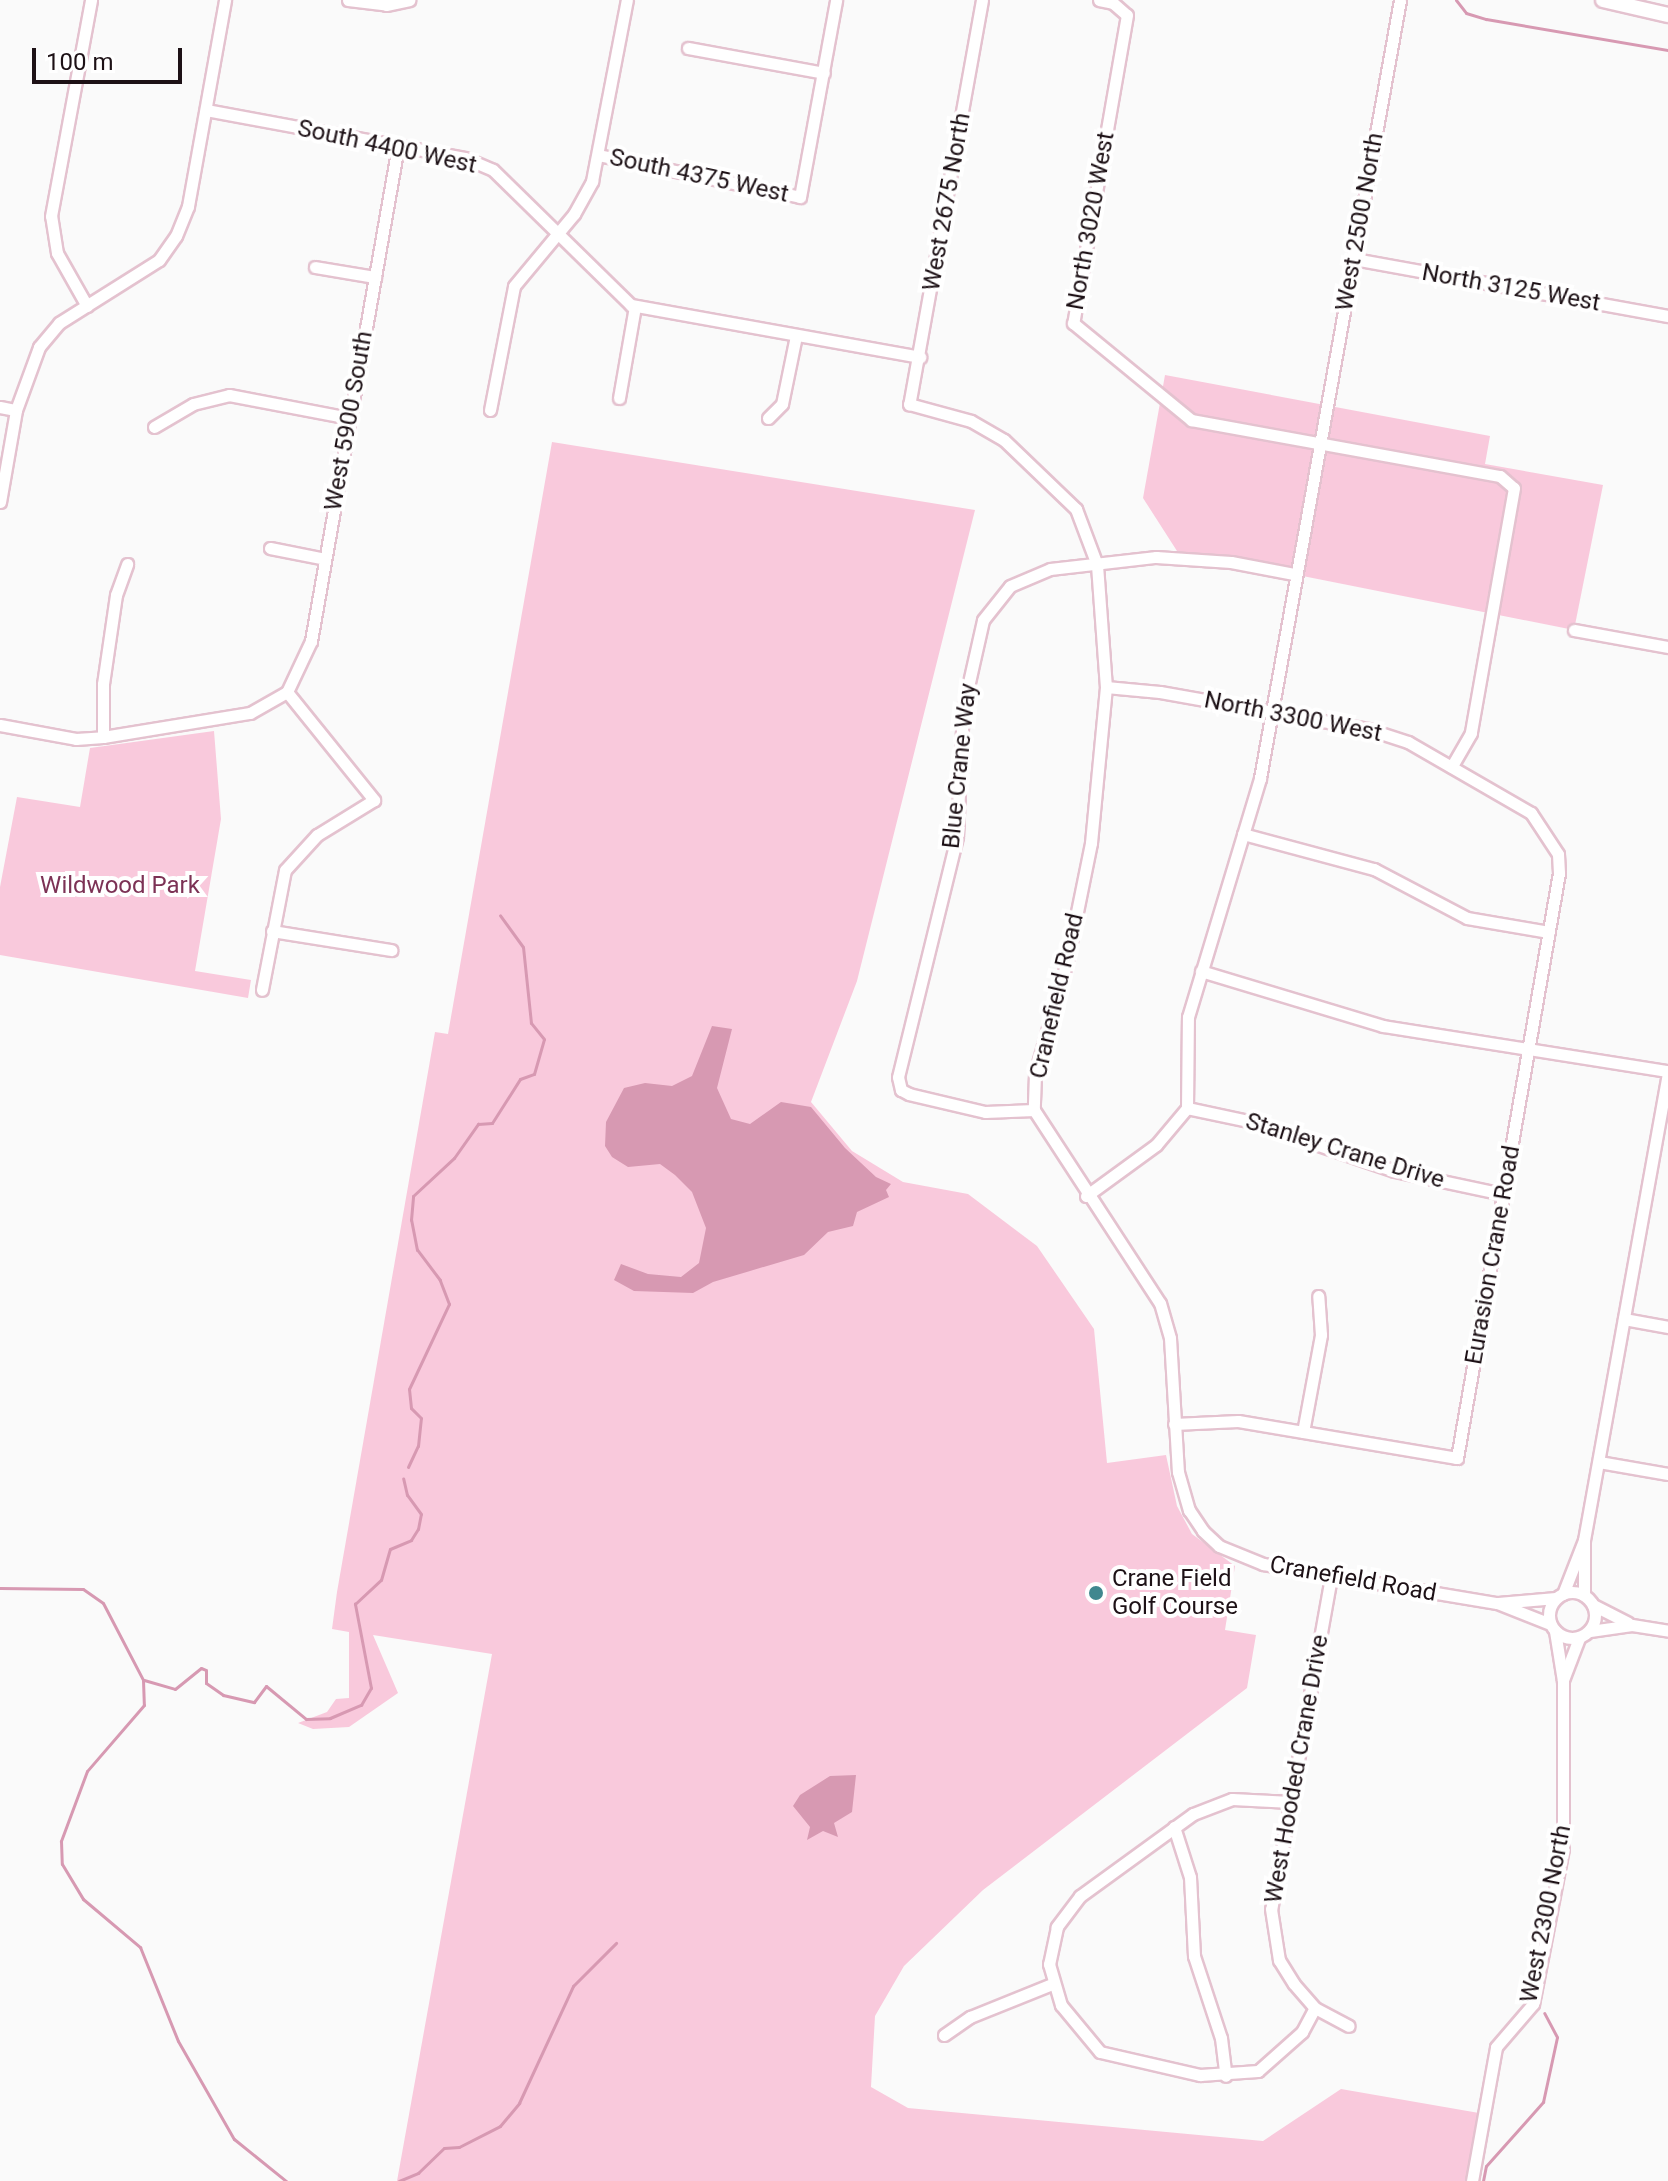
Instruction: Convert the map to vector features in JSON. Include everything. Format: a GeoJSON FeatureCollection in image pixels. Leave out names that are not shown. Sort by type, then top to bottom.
{"type":"FeatureCollection","features":[{"type":"Feature","properties":{"kind":"main road"},"geometry":{"type":"LineString","coordinates":[[1603,0],[1668,15]]}},
{"type":"Feature","properties":{"kind":"street"},"geometry":{"type":"LineString","coordinates":[[87,306],[57,253],[51,216],[91,0]]}},
{"type":"Feature","properties":{"kind":"street"},"geometry":{"type":"LineString","coordinates":[[0,502],[16,410],[39,347],[59,323],[140,275],[176,236],[188,206],[225,0]]}},
{"type":"Feature","properties":{"kind":"street"},"geometry":{"type":"LineString","coordinates":[[348,0],[386,5],[409,0]]}},
{"type":"Feature","properties":{"kind":"street"},"geometry":{"type":"LineString","coordinates":[[490,410],[514,286],[583,198],[598,155],[627,0]]}},
{"type":"Feature","properties":{"kind":"street"},"geometry":{"type":"LineString","coordinates":[[688,48],[824,73],[836,0]]}},
{"type":"Feature","properties":{"kind":"street","name":"West 2675 North"},"geometry":{"type":"LineString","coordinates":[[909,404],[920,357],[982,0]]}},
{"type":"Feature","properties":{"kind":"street","name":"North 3020 West"},"geometry":{"type":"LineString","coordinates":[[1099,0],[1113,3],[1127,15],[1073,323],[1191,420],[1317,444]]}},
{"type":"Feature","properties":{"kind":"street","name":"West 2500 North"},"geometry":{"type":"LineString","coordinates":[[1187,1108],[1184,1045],[1201,971],[1243,834],[1271,712],[1317,444],[1400,0]]}},
{"type":"Feature","properties":{"kind":"street","name":"South 4375 West"},"geometry":{"type":"LineString","coordinates":[[598,155],[800,197],[824,73]]}},
{"type":"Feature","properties":{"kind":"street","name":"South 4400 West"},"geometry":{"type":"LineString","coordinates":[[206,110],[465,158],[493,170],[557,235],[635,306]]}},
{"type":"Feature","properties":{"kind":"street","name":"West 5900 South"},"geometry":{"type":"LineString","coordinates":[[287,692],[311,641],[398,146]]}},
{"type":"Feature","properties":{"kind":"street","name":"North 3125 West"},"geometry":{"type":"LineString","coordinates":[[1354,259],[1668,316]]}},
{"type":"Feature","properties":{"kind":"street"},"geometry":{"type":"LineString","coordinates":[[315,267],[375,277]]}},
{"type":"Feature","properties":{"kind":"street"},"geometry":{"type":"LineString","coordinates":[[619,398],[635,306],[920,357]]}},
{"type":"Feature","properties":{"kind":"street"},"geometry":{"type":"LineString","coordinates":[[768,418],[782,404],[796,336]]}},
{"type":"Feature","properties":{"kind":"street"},"geometry":{"type":"LineString","coordinates":[[154,427],[193,404],[229,395],[350,418]]}},
{"type":"Feature","properties":{"kind":"street","name":"Cranefield Road"},"geometry":{"type":"LineString","coordinates":[[909,404],[971,421],[1004,440],[1076,509],[1097,565],[1106,687],[1091,843],[1067,961],[1035,1074],[1034,1110],[1086,1196],[1160,1303],[1170,1338],[1174,1424],[1183,1493],[1196,1520],[1219,1546],[1263,1564],[1497,1603],[1560,1596]]}},
{"type":"Feature","properties":{"kind":"street"},"geometry":{"type":"LineString","coordinates":[[0,407],[16,410]]}},
{"type":"Feature","properties":{"kind":"street"},"geometry":{"type":"LineString","coordinates":[[1317,444],[1500,476],[1514,488],[1471,733],[1451,767]]}},
{"type":"Feature","properties":{"kind":"street"},"geometry":{"type":"LineString","coordinates":[[270,548],[325,559]]}},
{"type":"Feature","properties":{"kind":"street","name":"Blue Crane Way"},"geometry":{"type":"LineString","coordinates":[[1034,1110],[985,1112],[901,1090],[900,1070],[957,836],[963,709],[983,620],[1010,586],[1029,574],[1156,557],[1231,562],[1294,574]]}},
{"type":"Feature","properties":{"kind":"street"},"geometry":{"type":"LineString","coordinates":[[103,737],[105,669],[116,595],[127,564]]}},
{"type":"Feature","properties":{"kind":"street"},"geometry":{"type":"LineString","coordinates":[[1574,630],[1668,647]]}},
{"type":"Feature","properties":{"kind":"street","name":"North 3300 West"},"geometry":{"type":"LineString","coordinates":[[1106,687],[1368,729],[1408,742],[1531,813],[1548,833]]}},
{"type":"Feature","properties":{"kind":"street"},"geometry":{"type":"LineString","coordinates":[[0,725],[76,739],[103,737],[250,713],[287,692],[374,800],[296,853],[285,870],[262,990]]}},
{"type":"Feature","properties":{"kind":"street","name":"Eurasion Crane Road"},"geometry":{"type":"LineString","coordinates":[[1303,1432],[1457,1458],[1559,873],[1548,833]]}},
{"type":"Feature","properties":{"kind":"street"},"geometry":{"type":"LineString","coordinates":[[1243,834],[1374,869],[1467,918],[1549,932]]}},
{"type":"Feature","properties":{"kind":"street"},"geometry":{"type":"LineString","coordinates":[[272,931],[391,950]]}},
{"type":"Feature","properties":{"kind":"street"},"geometry":{"type":"LineString","coordinates":[[1201,971],[1383,1026],[1528,1053],[1668,1071],[1584,1540],[1584,1595],[1593,1605],[1632,1625]]}},
{"type":"Feature","properties":{"kind":"street"},"geometry":{"type":"LineString","coordinates":[[1086,1196],[1156,1145],[1187,1108]]}},
{"type":"Feature","properties":{"kind":"street","name":"Stanley Crane Drive"},"geometry":{"type":"LineString","coordinates":[[1187,1108],[1248,1121],[1395,1171],[1503,1194]]}},
{"type":"Feature","properties":{"kind":"street"},"geometry":{"type":"LineString","coordinates":[[1174,1424],[1238,1421],[1303,1432],[1321,1335],[1318,1296]]}},
{"type":"Feature","properties":{"kind":"street"},"geometry":{"type":"LineString","coordinates":[[1624,1319],[1668,1327]]}},
{"type":"Feature","properties":{"kind":"street"},"geometry":{"type":"LineString","coordinates":[[1599,1462],[1668,1474]]}},
{"type":"Feature","properties":{"kind":"street"},"geometry":{"type":"LineString","coordinates":[[1563,1681],[1549,1610],[1560,1596],[1584,1540]]}},
{"type":"Feature","properties":{"kind":"street","name":"West Hooded Crane Drive"},"geometry":{"type":"LineString","coordinates":[[1331,1577],[1271,1909],[1279,1960],[1315,2008],[1349,2026]]}},
{"type":"Feature","properties":{"kind":"street"},"geometry":{"type":"LineString","coordinates":[[1560,1596],[1584,1595]]}},
{"type":"Feature","properties":{"kind":"street","name":"Cranefield Road"},"geometry":{"type":"LineString","coordinates":[[1497,1603],[1552,1628]]}},
{"type":"Feature","properties":{"kind":"street"},"geometry":{"type":"LineString","coordinates":[[1590,1631],[1593,1605]]}},
{"type":"Feature","properties":{"kind":"street"},"geometry":{"type":"LineString","coordinates":[[1563,1681],[1579,1638],[1590,1631],[1632,1625],[1668,1631]]}},
{"type":"Feature","properties":{"kind":"street"},"geometry":{"type":"LineString","coordinates":[[1552,1628],[1579,1638]]}},
{"type":"Feature","properties":{"kind":"street","name":"West 2300 North"},"geometry":{"type":"LineString","coordinates":[[1472,2181],[1496,2047],[1533,2004],[1560,1863],[1565,1811],[1563,1681]]}},
{"type":"Feature","properties":{"kind":"street"},"geometry":{"type":"LineString","coordinates":[[1291,1802],[1258,1796],[1232,1799],[1174,1827],[1069,1908],[1052,1944],[1052,1984],[1079,2033],[1100,2052],[1136,2064],[1226,2076],[1258,2071],[1281,2055],[1315,2008]]}},
{"type":"Feature","properties":{"kind":"street"},"geometry":{"type":"LineString","coordinates":[[1174,1827],[1190,1877],[1194,1956],[1219,2030],[1226,2076]]}},
{"type":"Feature","properties":{"kind":"street"},"geometry":{"type":"LineString","coordinates":[[944,2035],[970,2017],[1052,1984]]}},
{"type":"Feature","properties":{"kind":"green space"},"geometry":{"type":"Polygon","coordinates":[[[1165,375],[1490,436],[1485,464],[1603,485],[1574,630],[1177,551],[1143,498],[1165,375]]]}},
{"type":"Feature","properties":{"kind":"green space","name":"Crane Field Golf Course"},"geometry":{"type":"Polygon","coordinates":[[[552,442],[975,510],[857,981],[811,1102],[852,1151],[903,1182],[968,1194],[1037,1246],[1094,1329],[1107,1463],[1166,1455],[1177,1506],[1192,1534],[1235,1566],[1225,1630],[1256,1635],[1247,1688],[983,1890],[904,1966],[875,2016],[871,2087],[908,2108],[1263,2141],[1341,2089],[1479,2113],[1466,2181],[397,2181],[492,1654],[373,1635],[398,1693],[349,1727],[313,1729],[298,1723],[327,1712],[336,1699],[349,1698],[349,1632],[332,1629],[337,1592],[435,1032],[448,1034],[552,442]]]}},
{"type":"Feature","properties":{"kind":"green space","name":"Wildwood Park"},"geometry":{"type":"Polygon","coordinates":[[[214,731],[221,819],[195,971],[251,980],[248,998],[0,955],[0,887],[17,797],[80,807],[90,748],[214,731]]]}},
{"type":"Feature","properties":{"kind":"shaded area"},"geometry":{"type":"Polygon","coordinates":[[[712,1026],[732,1029],[717,1088],[731,1119],[750,1124],[781,1102],[811,1107],[845,1148],[876,1177],[891,1184],[886,1190],[889,1197],[857,1212],[853,1226],[828,1232],[804,1255],[713,1282],[693,1293],[634,1291],[614,1280],[621,1264],[648,1274],[681,1277],[699,1263],[706,1228],[692,1192],[675,1175],[660,1164],[628,1167],[612,1157],[605,1146],[606,1122],[624,1088],[645,1083],[672,1086],[692,1076],[712,1026]]]}},
{"type":"Feature","properties":{"kind":"shaded area"},"geometry":{"type":"Polygon","coordinates":[[[856,1775],[852,1812],[834,1823],[838,1837],[823,1831],[807,1840],[810,1827],[793,1806],[800,1795],[830,1776],[856,1775]]]}},
{"type":"Feature","properties":{"kind":"waterway"},"geometry":{"type":"LineString","coordinates":[[1456,0],[1466,13],[1486,19],[1668,50]]}},
{"type":"Feature","properties":{"kind":"waterway"},"geometry":{"type":"LineString","coordinates":[[408,1467],[418,1446],[421,1418],[411,1408],[409,1389],[449,1304],[440,1280],[417,1250],[411,1220],[413,1196],[454,1158],[478,1124],[492,1123],[520,1079],[534,1074],[544,1039],[531,1023],[523,947],[500,915]]}},
{"type":"Feature","properties":{"kind":"waterway"},"geometry":{"type":"LineString","coordinates":[[144,1680],[175,1689],[201,1668],[206,1670],[206,1683],[223,1695],[254,1702],[266,1686],[306,1719],[330,1718],[361,1705],[371,1688],[355,1604],[381,1580],[390,1549],[411,1540],[418,1529],[421,1514],[407,1495],[403,1478]]}},
{"type":"Feature","properties":{"kind":"waterway"},"geometry":{"type":"LineString","coordinates":[[0,1588],[83,1589],[103,1603],[143,1680],[144,1705],[87,1771],[61,1841],[62,1864],[83,1899],[140,1947],[178,2041],[234,2139],[286,2181]]}},
{"type":"Feature","properties":{"kind":"waterway"},"geometry":{"type":"LineString","coordinates":[[399,2181],[418,2173],[444,2148],[459,2147],[500,2126],[519,2103],[573,1986],[616,1943]]}},
{"type":"Feature","properties":{"kind":"waterway"},"geometry":{"type":"LineString","coordinates":[[1483,2181],[1486,2166],[1543,2102],[1557,2037],[1544,2013]]}},
{"type":"Feature","properties":{"kind":"place","name":"Crane Field Golf Course"},"geometry":{"type":"Point","coordinates":[1096,1593]}}]}
